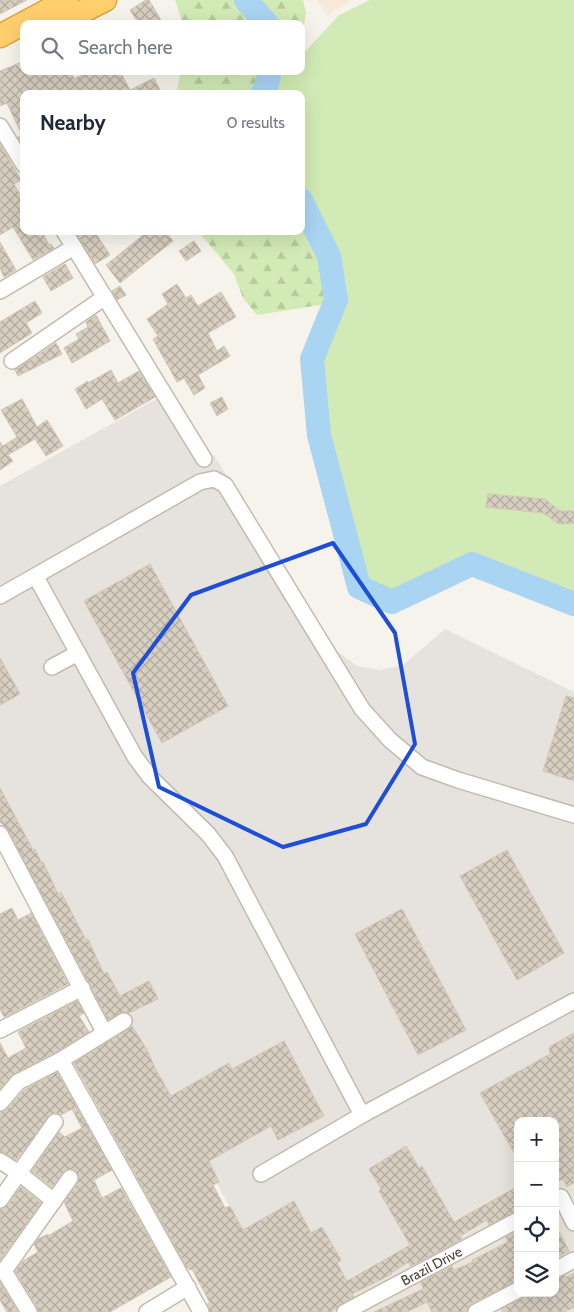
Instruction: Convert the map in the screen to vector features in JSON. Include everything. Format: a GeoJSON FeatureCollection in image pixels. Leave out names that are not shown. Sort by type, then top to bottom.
{"type":"FeatureCollection","features":[{"type":"Feature","properties":{"kind":"highway"},"geometry":{"type":"LineString","coordinates":[[34,20],[62,7],[105,0]]}},
{"type":"Feature","properties":{"kind":"highway"},"geometry":{"type":"LineString","coordinates":[[0,36],[20,27]]}},
{"type":"Feature","properties":{"kind":"highway"},"geometry":{"type":"LineString","coordinates":[[0,50],[7,50],[20,43]]}},
{"type":"Feature","properties":{"kind":"street"},"geometry":{"type":"LineString","coordinates":[[0,126],[20,158]]}},
{"type":"Feature","properties":{"kind":"street"},"geometry":{"type":"LineString","coordinates":[[66,235],[204,459]]}},
{"type":"Feature","properties":{"kind":"street"},"geometry":{"type":"LineString","coordinates":[[0,291],[74,247]]}},
{"type":"Feature","properties":{"kind":"street"},"geometry":{"type":"LineString","coordinates":[[12,360],[105,297]]}},
{"type":"Feature","properties":{"kind":"street"},"geometry":{"type":"LineString","coordinates":[[0,596],[200,482],[214,479],[225,485],[362,709],[390,740],[422,766],[458,780],[574,815]]}},
{"type":"Feature","properties":{"kind":"street"},"geometry":{"type":"LineString","coordinates":[[36,577],[135,757],[150,777],[208,834],[225,856],[362,1115]]}},
{"type":"Feature","properties":{"kind":"street"},"geometry":{"type":"LineString","coordinates":[[52,667],[78,653]]}},
{"type":"Feature","properties":{"kind":"street"},"geometry":{"type":"LineString","coordinates":[[0,834],[104,1032]]}},
{"type":"Feature","properties":{"kind":"street"},"geometry":{"type":"LineString","coordinates":[[2,1022],[82,988]]}},
{"type":"Feature","properties":{"kind":"street"},"geometry":{"type":"LineString","coordinates":[[261,1174],[362,1115],[574,1001]]}},
{"type":"Feature","properties":{"kind":"street"},"geometry":{"type":"LineString","coordinates":[[1,1098],[18,1082],[62,1060],[124,1021]]}},
{"type":"Feature","properties":{"kind":"street"},"geometry":{"type":"LineString","coordinates":[[62,1060],[202,1312]]}},
{"type":"Feature","properties":{"kind":"street"},"geometry":{"type":"LineString","coordinates":[[0,1200],[55,1122]]}},
{"type":"Feature","properties":{"kind":"street"},"geometry":{"type":"LineString","coordinates":[[0,1161],[19,1173],[54,1201]]}},
{"type":"Feature","properties":{"kind":"street"},"geometry":{"type":"LineString","coordinates":[[29,1312],[4,1271],[70,1178]]}},
{"type":"Feature","properties":{"kind":"street"},"geometry":{"type":"LineString","coordinates":[[564,1196],[574,1223]]}},
{"type":"Feature","properties":{"kind":"street","name":"Brazil Drive"},"geometry":{"type":"LineString","coordinates":[[345,1312],[514,1222]]}},
{"type":"Feature","properties":{"kind":"street"},"geometry":{"type":"LineString","coordinates":[[559,1268],[574,1260]]}},
{"type":"Feature","properties":{"kind":"street"},"geometry":{"type":"LineString","coordinates":[[147,1312],[188,1287]]}},
{"type":"Feature","properties":{"kind":"street"},"geometry":{"type":"LineString","coordinates":[[476,1312],[514,1292]]}},
{"type":"Feature","properties":{"kind":"highlighted area"},"geometry":{"type":"Polygon","coordinates":[[[333,543],[395,633],[415,744],[366,824],[283,847],[159,787],[133,673],[191,595],[333,543]]]}},
{"type":"Feature","properties":{"kind":"shaded area"},"geometry":{"type":"Polygon","coordinates":[[[317,0],[351,0],[327,16],[317,0]]]}},
{"type":"Feature","properties":{"kind":"shaded area"},"geometry":{"type":"Polygon","coordinates":[[[158,398],[196,461],[214,455],[330,646],[357,666],[380,670],[403,665],[445,629],[574,692],[574,1152],[559,1128],[559,1117],[514,1117],[514,1186],[288,1312],[0,791],[0,486],[158,398]]]}},
{"type":"Feature","properties":{"kind":"shaded area"},"geometry":{"type":"Polygon","coordinates":[[[574,1152],[574,1312],[319,1312],[312,1299],[514,1186],[514,1297],[559,1297],[559,1161],[574,1152]]]}},
{"type":"Feature","properties":{"kind":"green space"},"geometry":{"type":"Polygon","coordinates":[[[175,0],[303,0],[306,13],[305,20],[182,20],[175,0]]]}},
{"type":"Feature","properties":{"kind":"green space"},"geometry":{"type":"Polygon","coordinates":[[[370,0],[574,0],[574,598],[471,558],[393,596],[364,584],[324,432],[318,360],[340,303],[334,256],[305,197],[305,90],[270,90],[283,75],[305,75],[305,52],[339,15],[370,0]]]}},
{"type":"Feature","properties":{"kind":"green space"},"geometry":{"type":"Polygon","coordinates":[[[180,75],[280,75],[270,90],[177,90],[180,75]]]}},
{"type":"Feature","properties":{"kind":"green space"},"geometry":{"type":"Polygon","coordinates":[[[305,199],[333,257],[339,302],[257,315],[243,298],[234,274],[201,235],[305,235],[305,199]]]}},
{"type":"Feature","properties":{"kind":"building"},"geometry":{"type":"Polygon","coordinates":[[[0,0],[27,0],[0,14],[0,0]]]}},
{"type":"Feature","properties":{"kind":"building"},"geometry":{"type":"Polygon","coordinates":[[[149,0],[161,20],[136,20],[130,10],[149,0]]]}},
{"type":"Feature","properties":{"kind":"building"},"geometry":{"type":"Polygon","coordinates":[[[20,63],[20,75],[72,75],[74,79],[82,75],[122,75],[130,90],[20,90],[20,131],[7,103],[0,106],[0,71],[20,63]]]}},
{"type":"Feature","properties":{"kind":"building"},"geometry":{"type":"Polygon","coordinates":[[[154,78],[160,90],[130,90],[154,78]]]}},
{"type":"Feature","properties":{"kind":"building"},"geometry":{"type":"Polygon","coordinates":[[[0,144],[20,178],[20,181],[14,184],[20,195],[20,235],[44,235],[49,245],[51,244],[54,248],[33,260],[13,227],[0,235],[0,144]]]}},
{"type":"Feature","properties":{"kind":"building"},"geometry":{"type":"Polygon","coordinates":[[[77,235],[97,235],[110,255],[95,264],[77,235]]]}},
{"type":"Feature","properties":{"kind":"building"},"geometry":{"type":"Polygon","coordinates":[[[169,235],[173,241],[120,283],[106,265],[142,236],[169,235]]]}},
{"type":"Feature","properties":{"kind":"building"},"geometry":{"type":"Polygon","coordinates":[[[194,241],[201,251],[186,261],[179,251],[194,241]]]}},
{"type":"Feature","properties":{"kind":"building"},"geometry":{"type":"Polygon","coordinates":[[[0,242],[16,270],[4,277],[0,268],[0,242]]]}},
{"type":"Feature","properties":{"kind":"building"},"geometry":{"type":"Polygon","coordinates":[[[65,264],[73,278],[51,291],[43,277],[65,264]]]}},
{"type":"Feature","properties":{"kind":"building"},"geometry":{"type":"Polygon","coordinates":[[[177,284],[186,298],[191,295],[198,306],[221,292],[236,317],[208,333],[217,351],[224,346],[230,356],[198,375],[205,388],[194,395],[184,378],[177,382],[153,339],[158,336],[147,319],[168,304],[162,294],[177,284]]]}},
{"type":"Feature","properties":{"kind":"building"},"geometry":{"type":"Polygon","coordinates":[[[120,286],[126,295],[117,300],[112,291],[120,286]]]}},
{"type":"Feature","properties":{"kind":"building"},"geometry":{"type":"Polygon","coordinates":[[[35,301],[42,313],[26,323],[32,333],[0,353],[0,322],[35,301]]]}},
{"type":"Feature","properties":{"kind":"building"},"geometry":{"type":"Polygon","coordinates":[[[96,315],[110,341],[72,363],[64,348],[79,339],[76,334],[88,327],[86,322],[96,315]]]}},
{"type":"Feature","properties":{"kind":"building"},"geometry":{"type":"Polygon","coordinates":[[[56,343],[62,354],[18,376],[15,370],[56,343]]]}},
{"type":"Feature","properties":{"kind":"building"},"geometry":{"type":"Polygon","coordinates":[[[111,370],[118,383],[139,371],[155,397],[115,420],[102,399],[86,409],[75,389],[111,370]]]}},
{"type":"Feature","properties":{"kind":"building"},"geometry":{"type":"Polygon","coordinates":[[[222,397],[228,409],[217,416],[210,403],[222,397]]]}},
{"type":"Feature","properties":{"kind":"building"},"geometry":{"type":"Polygon","coordinates":[[[22,399],[37,427],[47,420],[63,446],[46,456],[35,439],[8,455],[13,461],[0,470],[0,442],[3,446],[17,437],[1,410],[22,399]]]}},
{"type":"Feature","properties":{"kind":"building"},"geometry":{"type":"Polygon","coordinates":[[[488,494],[545,499],[560,511],[574,511],[574,523],[559,524],[543,513],[486,507],[488,494]]]}},
{"type":"Feature","properties":{"kind":"building"},"geometry":{"type":"Polygon","coordinates":[[[150,564],[228,706],[162,743],[84,601],[150,564]]]}},
{"type":"Feature","properties":{"kind":"building"},"geometry":{"type":"Polygon","coordinates":[[[0,658],[20,694],[0,705],[0,658]]]}},
{"type":"Feature","properties":{"kind":"building"},"geometry":{"type":"Polygon","coordinates":[[[566,696],[574,698],[574,781],[543,771],[566,696]]]}},
{"type":"Feature","properties":{"kind":"building"},"geometry":{"type":"Polygon","coordinates":[[[0,788],[33,850],[35,849],[41,862],[43,862],[58,894],[61,892],[86,940],[88,939],[104,974],[107,972],[120,996],[149,981],[158,999],[129,1013],[120,1013],[108,1020],[8,830],[0,822],[0,788]]]}},
{"type":"Feature","properties":{"kind":"building"},"geometry":{"type":"Polygon","coordinates":[[[507,850],[564,953],[517,980],[460,876],[507,850]]]}},
{"type":"Feature","properties":{"kind":"building"},"geometry":{"type":"Polygon","coordinates":[[[12,908],[18,920],[31,913],[68,984],[4,1017],[0,1009],[0,914],[12,908]]]}},
{"type":"Feature","properties":{"kind":"building"},"geometry":{"type":"Polygon","coordinates":[[[402,909],[466,1030],[418,1055],[355,934],[402,909]]]}},
{"type":"Feature","properties":{"kind":"building"},"geometry":{"type":"Polygon","coordinates":[[[77,1001],[84,1013],[79,1016],[89,1032],[14,1074],[0,1089],[0,1043],[8,1058],[26,1048],[18,1032],[77,1001]]]}},
{"type":"Feature","properties":{"kind":"building"},"geometry":{"type":"Polygon","coordinates":[[[132,1026],[146,1048],[171,1096],[229,1063],[232,1069],[284,1041],[324,1116],[278,1140],[271,1126],[209,1161],[219,1182],[213,1185],[225,1208],[230,1206],[243,1230],[294,1201],[311,1233],[322,1227],[341,1260],[337,1263],[347,1281],[410,1245],[379,1191],[381,1189],[369,1169],[406,1146],[419,1168],[422,1166],[454,1222],[514,1188],[514,1213],[489,1225],[487,1220],[460,1236],[462,1239],[413,1265],[410,1266],[409,1262],[392,1274],[352,1294],[354,1297],[331,1312],[210,1312],[207,1304],[210,1303],[192,1269],[187,1268],[74,1063],[132,1026]]]}},
{"type":"Feature","properties":{"kind":"building"},"geometry":{"type":"Polygon","coordinates":[[[574,1033],[574,1183],[567,1187],[563,1179],[559,1181],[559,1117],[514,1117],[514,1153],[480,1093],[550,1054],[549,1047],[574,1033]]]}},
{"type":"Feature","properties":{"kind":"building"},"geometry":{"type":"Polygon","coordinates":[[[57,1072],[112,1170],[94,1180],[102,1198],[121,1188],[171,1277],[110,1312],[38,1312],[37,1307],[15,1271],[23,1261],[38,1252],[34,1244],[38,1239],[48,1234],[48,1236],[73,1221],[64,1202],[78,1183],[78,1174],[71,1169],[66,1170],[52,1187],[32,1171],[59,1132],[65,1137],[82,1128],[72,1109],[61,1115],[51,1114],[16,1160],[0,1152],[0,1113],[7,1109],[24,1090],[57,1072]]]}},
{"type":"Feature","properties":{"kind":"building"},"geometry":{"type":"Polygon","coordinates":[[[21,1187],[41,1203],[0,1260],[0,1209],[8,1205],[21,1187]]]}},
{"type":"Feature","properties":{"kind":"building"},"geometry":{"type":"Polygon","coordinates":[[[559,1232],[569,1251],[559,1256],[559,1232]]]}},
{"type":"Feature","properties":{"kind":"building"},"geometry":{"type":"Polygon","coordinates":[[[514,1233],[514,1283],[470,1304],[467,1312],[432,1312],[427,1302],[407,1312],[374,1312],[423,1289],[421,1282],[452,1266],[454,1270],[473,1262],[472,1260],[508,1242],[506,1237],[514,1233]]]}},
{"type":"Feature","properties":{"kind":"building"},"geometry":{"type":"Polygon","coordinates":[[[574,1273],[574,1307],[565,1312],[503,1312],[501,1309],[523,1297],[559,1297],[559,1277],[565,1275],[566,1277],[574,1273]]]}},
{"type":"Feature","properties":{"kind":"building"},"geometry":{"type":"Polygon","coordinates":[[[0,1282],[18,1312],[7,1312],[0,1300],[0,1282]]]}},
{"type":"Feature","properties":{"kind":"waterway"},"geometry":{"type":"LineString","coordinates":[[246,0],[264,20]]}},
{"type":"Feature","properties":{"kind":"waterway"},"geometry":{"type":"LineString","coordinates":[[264,90],[269,75]]}},
{"type":"Feature","properties":{"kind":"waterway"},"geometry":{"type":"LineString","coordinates":[[305,208],[329,256],[336,300],[312,359],[319,435],[359,587],[392,602],[472,564],[574,604]]}}]}
